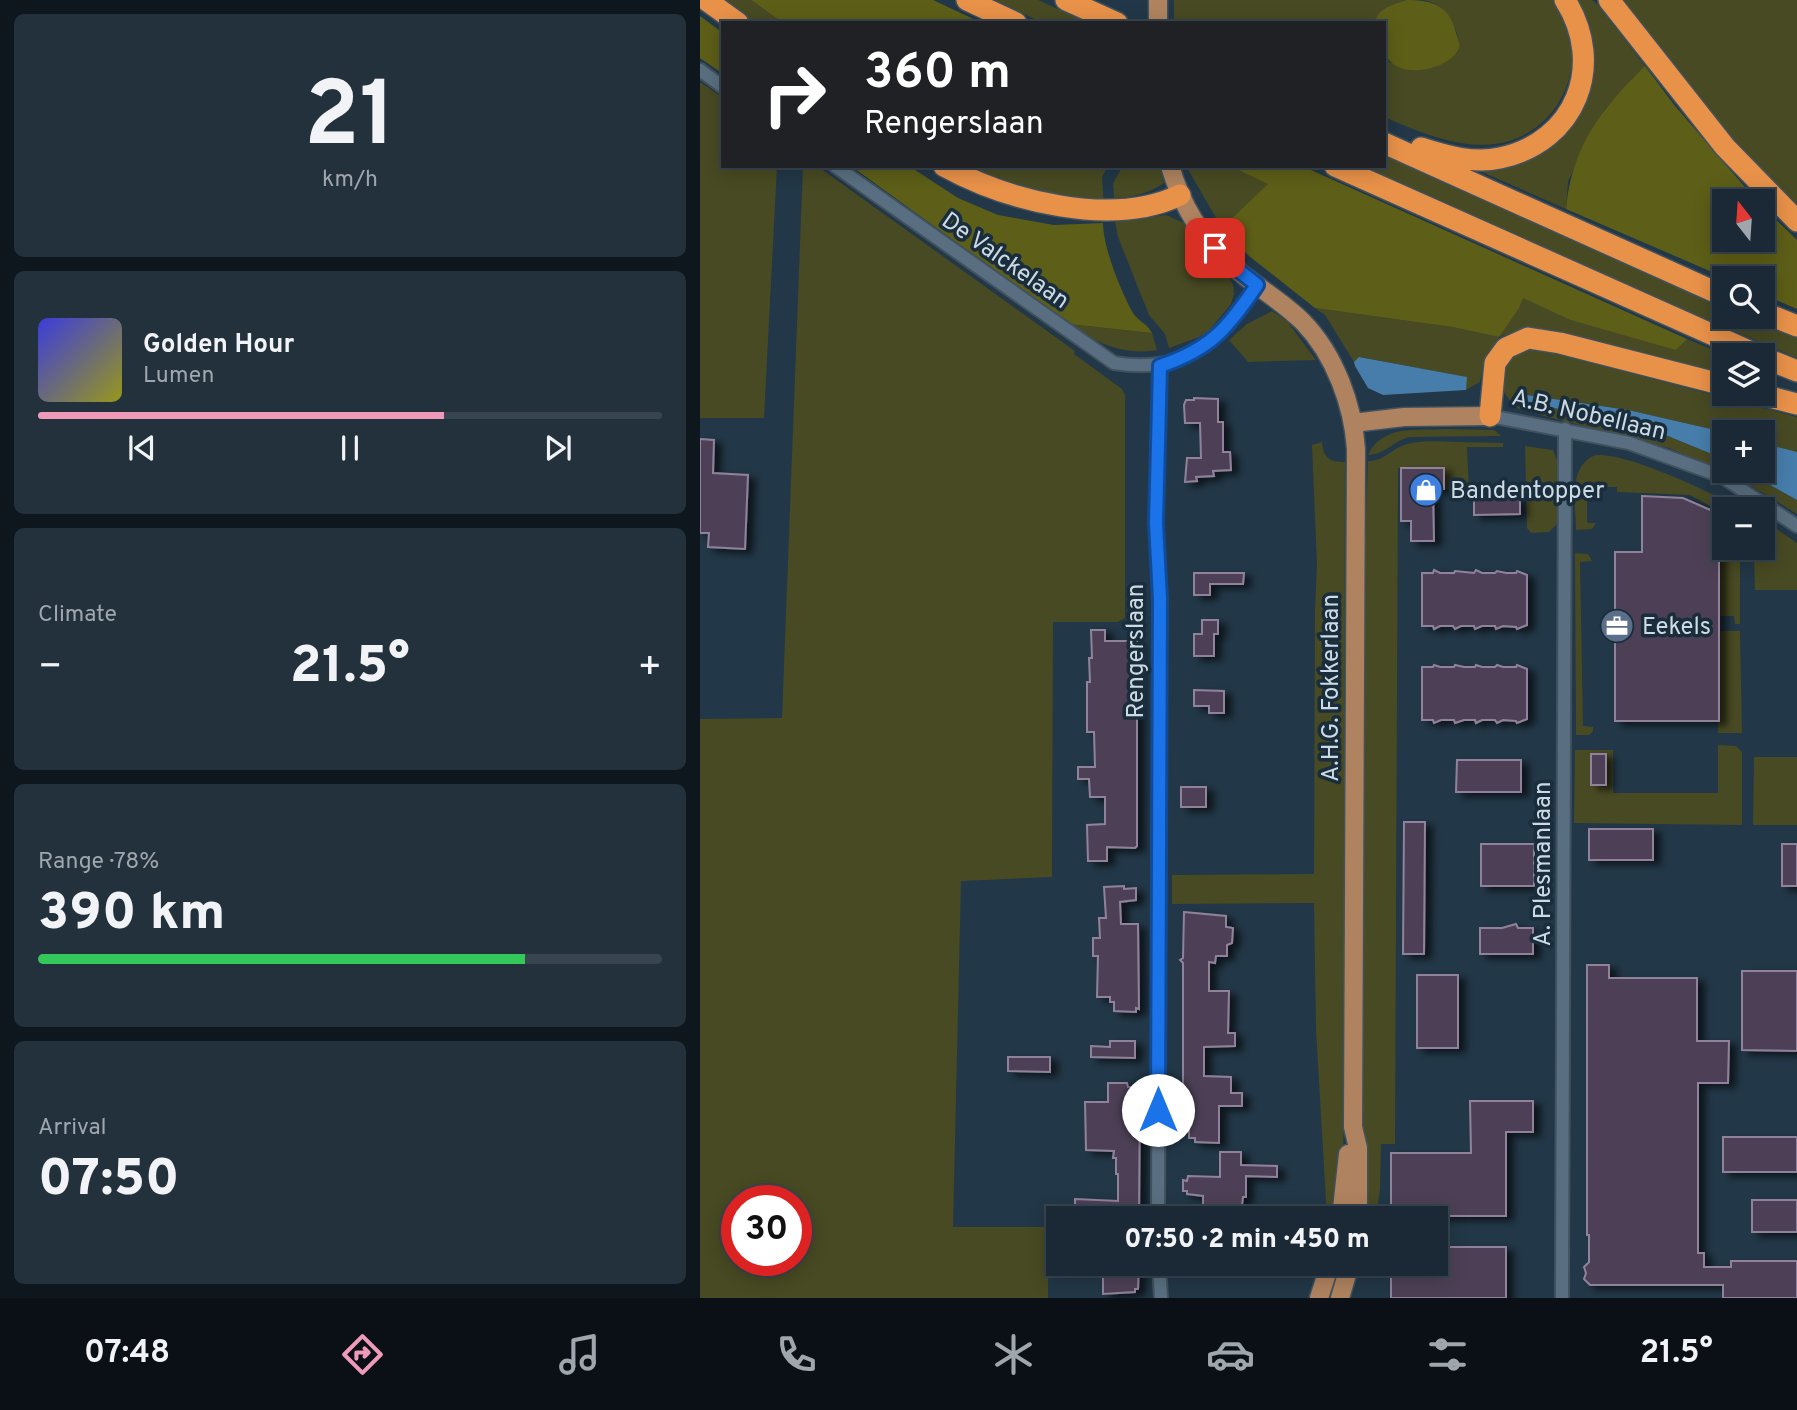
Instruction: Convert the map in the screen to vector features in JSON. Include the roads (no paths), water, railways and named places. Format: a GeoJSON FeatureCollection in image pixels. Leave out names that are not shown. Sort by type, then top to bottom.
{"type":"FeatureCollection","features":[{"type":"Feature","properties":{"kind":"highway"},"geometry":{"type":"LineString","coordinates":[[706,0],[735,21]]}},
{"type":"Feature","properties":{"kind":"highway"},"geometry":{"type":"LineString","coordinates":[[967,0],[1012,21]]}},
{"type":"Feature","properties":{"kind":"highway"},"geometry":{"type":"LineString","coordinates":[[1066,0],[1113,21]]}},
{"type":"Feature","properties":{"kind":"highway"},"geometry":{"type":"LineString","coordinates":[[1386,137],[1445,155],[1482,160],[1500,159],[1537,145],[1565,118],[1575,104],[1580,88],[1583,51],[1579,30],[1565,0]]}},
{"type":"Feature","properties":{"kind":"highway"},"geometry":{"type":"LineString","coordinates":[[1609,0],[1725,147],[1797,220]]}},
{"type":"Feature","properties":{"kind":"highway"},"geometry":{"type":"LineString","coordinates":[[1386,144],[1712,291]]}},
{"type":"Feature","properties":{"kind":"highway"},"geometry":{"type":"LineString","coordinates":[[948,168],[984,186],[1014,196],[1068,206],[1106,210],[1131,209],[1180,195]]}},
{"type":"Feature","properties":{"kind":"highway"},"geometry":{"type":"LineString","coordinates":[[1339,168],[1731,343]]}},
{"type":"Feature","properties":{"kind":"highway"},"geometry":{"type":"LineString","coordinates":[[1775,317],[1797,326]]}},
{"type":"Feature","properties":{"kind":"highway"},"geometry":{"type":"LineString","coordinates":[[1490,416],[1494,363],[1506,348],[1528,338],[1560,343],[1712,382]]}},
{"type":"Feature","properties":{"kind":"highway"},"geometry":{"type":"LineString","coordinates":[[1775,362],[1797,371]]}},
{"type":"Feature","properties":{"kind":"highway"},"geometry":{"type":"LineString","coordinates":[[1775,398],[1797,404]]}},
{"type":"Feature","properties":{"kind":"main road"},"geometry":{"type":"LineString","coordinates":[[1158,0],[1158,21]]}},
{"type":"Feature","properties":{"kind":"main road"},"geometry":{"type":"LineString","coordinates":[[1171,168],[1180,195],[1202,234],[1228,262],[1257,285]]}},
{"type":"Feature","properties":{"kind":"main road","name":"A.H.G. Fokkerlaan"},"geometry":{"type":"LineString","coordinates":[[1257,285],[1304,324],[1317,341],[1335,372],[1353,423],[1356,458],[1353,1127],[1342,1206]]}},
{"type":"Feature","properties":{"kind":"main road","name":"A.B. Nobellaan"},"geometry":{"type":"LineString","coordinates":[[1353,423],[1440,415],[1490,416]]}},
{"type":"Feature","properties":{"kind":"main road","name":"A.H.G. Fokkerlaan"},"geometry":{"type":"LineString","coordinates":[[1353,1127],[1358,1148],[1358,1206]]}},
{"type":"Feature","properties":{"kind":"main road"},"geometry":{"type":"LineString","coordinates":[[1319,1298],[1327,1276]]}},
{"type":"Feature","properties":{"kind":"main road"},"geometry":{"type":"LineString","coordinates":[[1340,1298],[1346,1276]]}},
{"type":"Feature","properties":{"kind":"street"},"geometry":{"type":"LineString","coordinates":[[700,71],[721,86]]}},
{"type":"Feature","properties":{"kind":"street","name":"De Valckelaan"},"geometry":{"type":"LineString","coordinates":[[838,168],[1114,363],[1140,368],[1160,366]]}},
{"type":"Feature","properties":{"kind":"street"},"geometry":{"type":"LineString","coordinates":[[1160,366],[1184,358],[1215,339],[1233,320],[1257,285]]}},
{"type":"Feature","properties":{"kind":"street","name":"Rengerslaan"},"geometry":{"type":"LineString","coordinates":[[1158,1206],[1160,599],[1156,523],[1160,366]]}},
{"type":"Feature","properties":{"kind":"street","name":"A.B. Nobellaan"},"geometry":{"type":"LineString","coordinates":[[1490,416],[1629,443],[1721,476],[1797,526]]}},
{"type":"Feature","properties":{"kind":"street","name":"A. Plesmanlaan"},"geometry":{"type":"LineString","coordinates":[[1562,1298],[1565,429]]}},
{"type":"Feature","properties":{"kind":"street"},"geometry":{"type":"LineString","coordinates":[[1159,1276],[1161,1298]]}},
{"type":"Feature","properties":{"kind":"water"},"geometry":{"type":"Polygon","coordinates":[[[1359,357],[1467,377],[1466,390],[1383,395],[1368,388],[1355,366],[1354,362],[1359,357]]]}},
{"type":"Feature","properties":{"kind":"water"},"geometry":{"type":"Polygon","coordinates":[[[1527,395],[1628,410],[1712,429],[1712,454],[1663,434],[1525,401],[1524,397],[1527,395]]]}},
{"type":"Feature","properties":{"kind":"water"},"geometry":{"type":"Polygon","coordinates":[[[1775,446],[1797,452],[1797,500],[1767,483],[1775,483],[1775,446]]]}},
{"type":"Feature","properties":{"kind":"place","name":"Bandentopper"},"geometry":{"type":"Point","coordinates":[1426,490]}},
{"type":"Feature","properties":{"kind":"place","name":"Eekels"},"geometry":{"type":"Point","coordinates":[1617,626]}}]}
